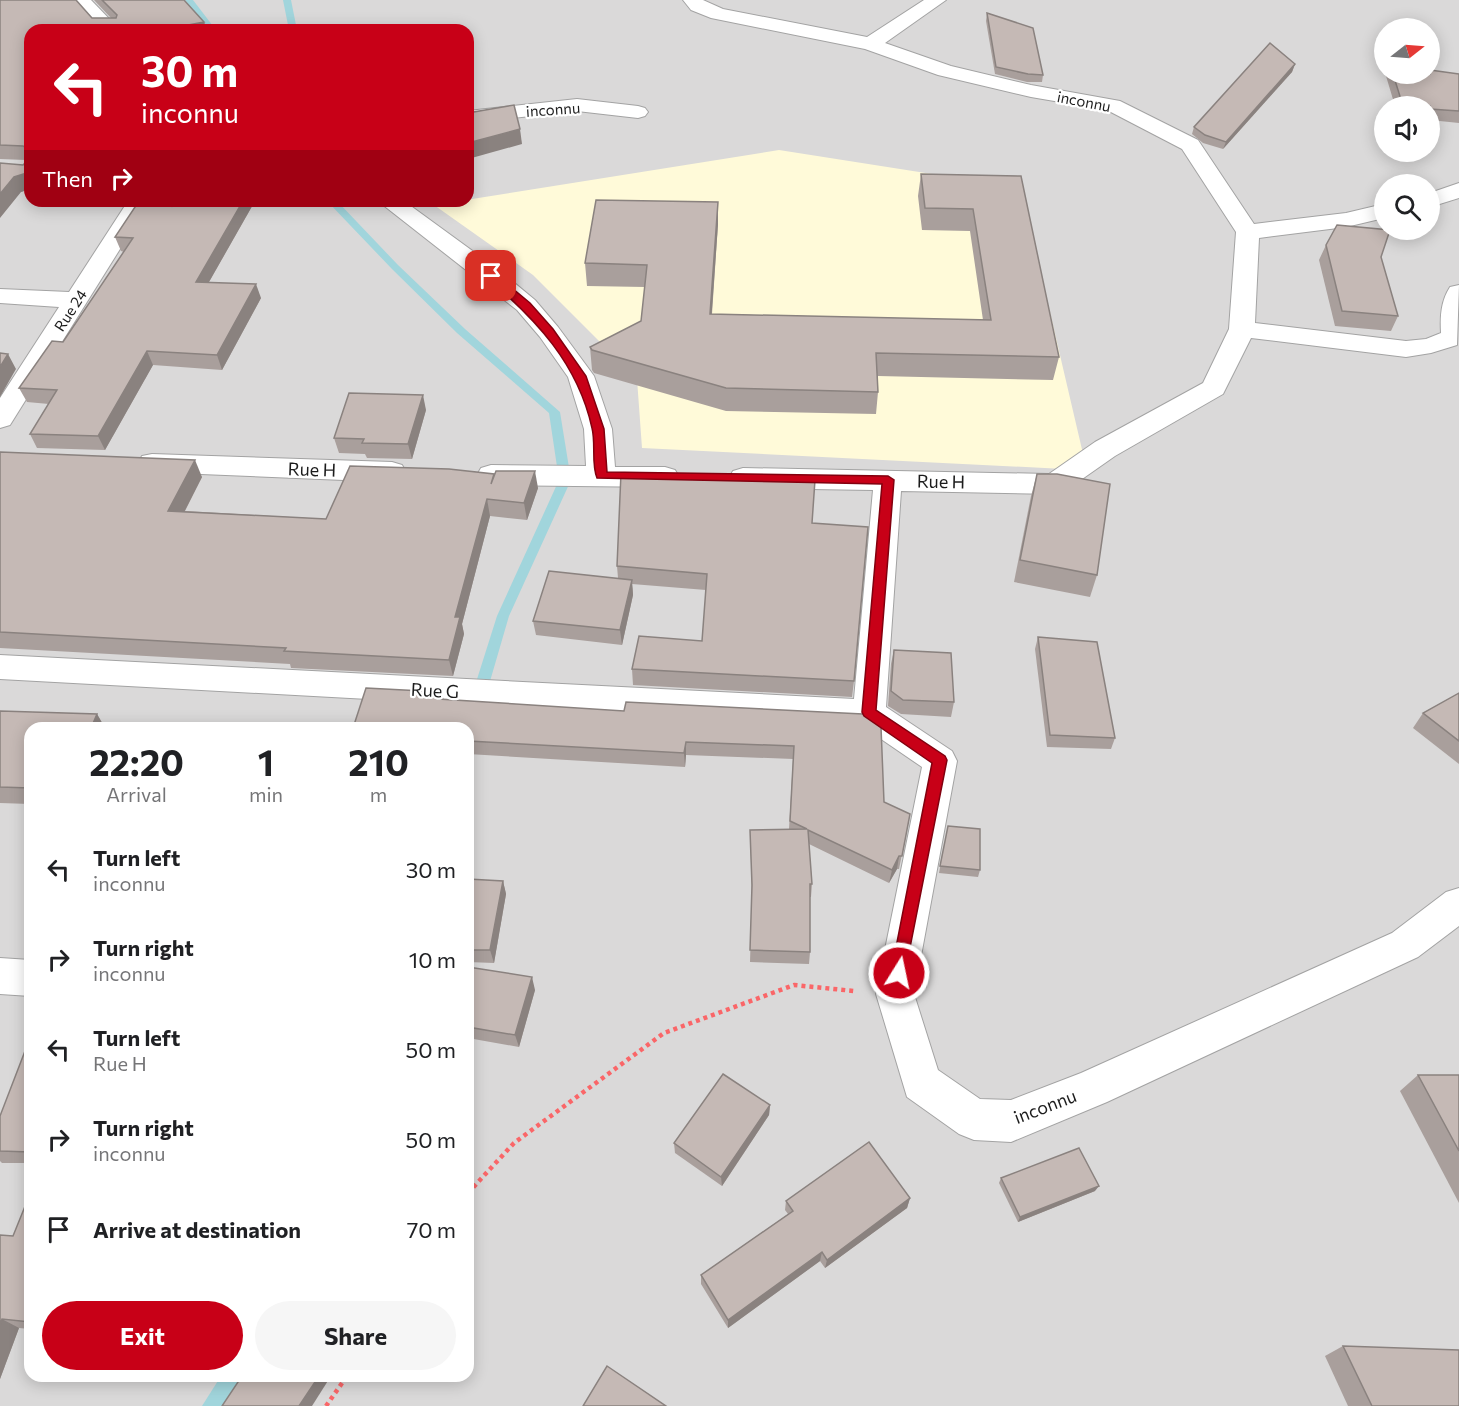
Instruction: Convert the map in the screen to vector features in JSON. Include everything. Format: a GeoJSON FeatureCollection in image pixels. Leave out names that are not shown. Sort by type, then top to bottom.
{"type":"FeatureCollection","features":[{"type":"Feature","properties":{"kind":"street"},"geometry":{"type":"LineString","coordinates":[[80,0],[104,24]]}},
{"type":"Feature","properties":{"kind":"street","name":"inconnu"},"geometry":{"type":"LineString","coordinates":[[692,0],[698,6],[718,14],[870,44],[945,71],[1031,91],[1113,105],[1190,145],[1248,232]]}},
{"type":"Feature","properties":{"kind":"street"},"geometry":{"type":"LineString","coordinates":[[870,44],[937,0]]}},
{"type":"Feature","properties":{"kind":"street","name":"inconnu"},"geometry":{"type":"LineString","coordinates":[[474,116],[577,105],[638,112]]}},
{"type":"Feature","properties":{"kind":"street"},"geometry":{"type":"LineString","coordinates":[[1440,197],[1459,190]]}},
{"type":"Feature","properties":{"kind":"street","name":"Rue 24"},"geometry":{"type":"LineString","coordinates":[[0,419],[135,207]]}},
{"type":"Feature","properties":{"kind":"street"},"geometry":{"type":"LineString","coordinates":[[396,207],[491,276],[526,305],[549,332],[581,376],[598,429],[601,476]]}},
{"type":"Feature","properties":{"kind":"street"},"geometry":{"type":"LineString","coordinates":[[1374,213],[1346,220],[1248,232],[1242,329],[1406,349],[1424,348],[1440,344],[1454,336],[1452,314],[1459,292]]}},
{"type":"Feature","properties":{"kind":"street"},"geometry":{"type":"LineString","coordinates":[[0,296],[76,300]]}},
{"type":"Feature","properties":{"kind":"street","name":"Rue H"},"geometry":{"type":"LineString","coordinates":[[466,474],[1055,484],[1105,449],[1214,388],[1242,329]]}},
{"type":"Feature","properties":{"kind":"street","name":"Rue H"},"geometry":{"type":"LineString","coordinates":[[131,462],[418,473]]}},
{"type":"Feature","properties":{"kind":"street"},"geometry":{"type":"LineString","coordinates":[[869,712],[888,480]]}},
{"type":"Feature","properties":{"kind":"street","name":"Rue G"},"geometry":{"type":"LineString","coordinates":[[0,667],[869,712]]}},
{"type":"Feature","properties":{"kind":"street","name":"inconnu"},"geometry":{"type":"LineString","coordinates":[[869,712],[940,760],[895,994],[921,1083],[974,1119],[1011,1121],[1093,1088],[1405,945],[1459,904]]}},
{"type":"Feature","properties":{"kind":"street"},"geometry":{"type":"LineString","coordinates":[[0,975],[24,977]]}},
{"type":"Feature","properties":{"kind":"path"},"geometry":{"type":"LineString","coordinates":[[474,1186],[514,1143],[664,1033],[794,985],[895,994]]}},
{"type":"Feature","properties":{"kind":"path"},"geometry":{"type":"LineString","coordinates":[[326,1406],[343,1382]]}},
{"type":"Feature","properties":{"kind":"shaded area"},"geometry":{"type":"Polygon","coordinates":[[[0,0],[1459,0],[1459,1406],[0,1406],[0,0]]]}},
{"type":"Feature","properties":{"kind":"shaded area"},"geometry":{"type":"Polygon","coordinates":[[[779,150],[1021,188],[1084,458],[1064,469],[642,448],[637,379],[533,275],[437,207],[474,207],[474,199],[779,150]]]}},
{"type":"Feature","properties":{"kind":"building"},"geometry":{"type":"Polygon","coordinates":[[[0,0],[76,0],[92,18],[116,18],[117,15],[102,0],[184,0],[204,22],[194,24],[24,24],[24,147],[0,145],[0,0]]]}},
{"type":"Feature","properties":{"kind":"building"},"geometry":{"type":"Polygon","coordinates":[[[987,13],[1033,28],[1043,75],[996,67],[987,13]]]}},
{"type":"Feature","properties":{"kind":"building"},"geometry":{"type":"Polygon","coordinates":[[[1270,43],[1295,64],[1226,142],[1205,135],[1194,127],[1270,43]]]}},
{"type":"Feature","properties":{"kind":"building"},"geometry":{"type":"Polygon","coordinates":[[[1440,71],[1459,74],[1459,111],[1440,110],[1440,96],[1400,96],[1396,84],[1440,84],[1440,71]]]}},
{"type":"Feature","properties":{"kind":"building"},"geometry":{"type":"Polygon","coordinates":[[[514,105],[520,129],[474,141],[474,112],[514,105]]]}},
{"type":"Feature","properties":{"kind":"building"},"geometry":{"type":"Polygon","coordinates":[[[0,163],[23,165],[24,174],[14,177],[0,194],[0,163]]]}},
{"type":"Feature","properties":{"kind":"building"},"geometry":{"type":"Polygon","coordinates":[[[921,174],[1021,176],[1059,357],[876,353],[878,392],[726,388],[592,350],[590,347],[641,321],[647,265],[585,263],[596,200],[718,202],[710,314],[991,320],[973,209],[925,208],[921,174]]]}},
{"type":"Feature","properties":{"kind":"building"},"geometry":{"type":"Polygon","coordinates":[[[135,207],[240,207],[196,282],[256,284],[217,355],[147,351],[98,436],[30,434],[57,390],[19,388],[52,341],[63,342],[133,238],[115,237],[135,207]]]}},
{"type":"Feature","properties":{"kind":"building"},"geometry":{"type":"Polygon","coordinates":[[[1337,225],[1374,228],[1374,240],[1387,240],[1381,257],[1398,316],[1342,311],[1326,245],[1337,225]]]}},
{"type":"Feature","properties":{"kind":"building"},"geometry":{"type":"Polygon","coordinates":[[[0,353],[8,354],[0,367],[0,353]]]}},
{"type":"Feature","properties":{"kind":"building"},"geometry":{"type":"Polygon","coordinates":[[[349,393],[423,395],[408,444],[362,443],[364,439],[334,438],[349,393]]]}},
{"type":"Feature","properties":{"kind":"building"},"geometry":{"type":"Polygon","coordinates":[[[0,452],[195,460],[168,511],[326,519],[350,466],[449,469],[494,474],[491,484],[496,471],[535,471],[524,503],[487,499],[455,617],[460,617],[449,660],[284,651],[286,648],[0,632],[0,452]]]}},
{"type":"Feature","properties":{"kind":"building"},"geometry":{"type":"Polygon","coordinates":[[[621,473],[766,475],[766,477],[815,480],[812,523],[868,527],[854,681],[632,669],[639,636],[702,641],[707,574],[617,566],[621,473]]]}},
{"type":"Feature","properties":{"kind":"building"},"geometry":{"type":"Polygon","coordinates":[[[1037,474],[1057,474],[1110,484],[1097,575],[1020,560],[1037,474]]]}},
{"type":"Feature","properties":{"kind":"building"},"geometry":{"type":"Polygon","coordinates":[[[549,571],[632,580],[620,630],[533,621],[549,571]]]}},
{"type":"Feature","properties":{"kind":"building"},"geometry":{"type":"Polygon","coordinates":[[[1038,637],[1097,642],[1115,738],[1050,735],[1038,637]]]}},
{"type":"Feature","properties":{"kind":"building"},"geometry":{"type":"Polygon","coordinates":[[[894,650],[951,653],[954,702],[903,700],[891,691],[894,650]]]}},
{"type":"Feature","properties":{"kind":"building"},"geometry":{"type":"Polygon","coordinates":[[[366,688],[441,692],[439,699],[624,711],[626,702],[863,714],[881,727],[884,802],[910,814],[902,856],[899,856],[892,870],[808,830],[812,884],[810,884],[810,952],[750,950],[752,885],[750,830],[807,829],[790,821],[794,746],[686,742],[684,753],[474,741],[474,722],[355,722],[366,688]]]}},
{"type":"Feature","properties":{"kind":"building"},"geometry":{"type":"Polygon","coordinates":[[[1459,693],[1459,741],[1423,713],[1459,693]]]}},
{"type":"Feature","properties":{"kind":"building"},"geometry":{"type":"Polygon","coordinates":[[[0,711],[97,714],[94,722],[24,722],[24,788],[0,787],[0,711]]]}},
{"type":"Feature","properties":{"kind":"building"},"geometry":{"type":"Polygon","coordinates":[[[948,826],[980,829],[980,870],[940,866],[948,826]]]}},
{"type":"Feature","properties":{"kind":"building"},"geometry":{"type":"Polygon","coordinates":[[[474,879],[503,881],[490,950],[474,950],[474,879]]]}},
{"type":"Feature","properties":{"kind":"building"},"geometry":{"type":"Polygon","coordinates":[[[474,968],[532,977],[515,1035],[474,1028],[474,968]]]}},
{"type":"Feature","properties":{"kind":"building"},"geometry":{"type":"Polygon","coordinates":[[[24,1054],[24,1152],[0,1151],[0,1116],[24,1054]]]}},
{"type":"Feature","properties":{"kind":"building"},"geometry":{"type":"Polygon","coordinates":[[[723,1074],[770,1105],[721,1177],[674,1143],[723,1074]]]}},
{"type":"Feature","properties":{"kind":"building"},"geometry":{"type":"Polygon","coordinates":[[[1418,1075],[1459,1075],[1459,1151],[1418,1075]]]}},
{"type":"Feature","properties":{"kind":"building"},"geometry":{"type":"Polygon","coordinates":[[[869,1142],[910,1198],[827,1260],[822,1252],[728,1320],[701,1275],[793,1211],[786,1201],[869,1142]]]}},
{"type":"Feature","properties":{"kind":"building"},"geometry":{"type":"Polygon","coordinates":[[[1079,1148],[1099,1186],[1020,1217],[1001,1178],[1079,1148]]]}},
{"type":"Feature","properties":{"kind":"building"},"geometry":{"type":"Polygon","coordinates":[[[24,1209],[24,1321],[2,1319],[0,1325],[0,1235],[13,1236],[24,1209]]]}},
{"type":"Feature","properties":{"kind":"building"},"geometry":{"type":"Polygon","coordinates":[[[1343,1346],[1459,1350],[1459,1406],[1372,1406],[1343,1346]]]}},
{"type":"Feature","properties":{"kind":"building"},"geometry":{"type":"Polygon","coordinates":[[[607,1366],[666,1406],[583,1406],[607,1366]]]}},
{"type":"Feature","properties":{"kind":"building"},"geometry":{"type":"Polygon","coordinates":[[[238,1382],[315,1382],[299,1406],[222,1406],[238,1382]]]}},
{"type":"Feature","properties":{"kind":"waterway"},"geometry":{"type":"LineString","coordinates":[[189,0],[207,24]]}},
{"type":"Feature","properties":{"kind":"waterway"},"geometry":{"type":"LineString","coordinates":[[287,0],[292,24]]}},
{"type":"Feature","properties":{"kind":"waterway"},"geometry":{"type":"LineString","coordinates":[[338,207],[461,331],[554,412],[565,480],[503,616],[479,695]]}},
{"type":"Feature","properties":{"kind":"waterway"},"geometry":{"type":"LineString","coordinates":[[212,1406],[228,1382]]}},
{"type":"Feature","properties":{"kind":"route"},"geometry":{"type":"LineString","coordinates":[[491,276],[526,305],[581,376],[598,429],[601,476],[888,480],[869,712],[940,760],[899,973]]}}]}
